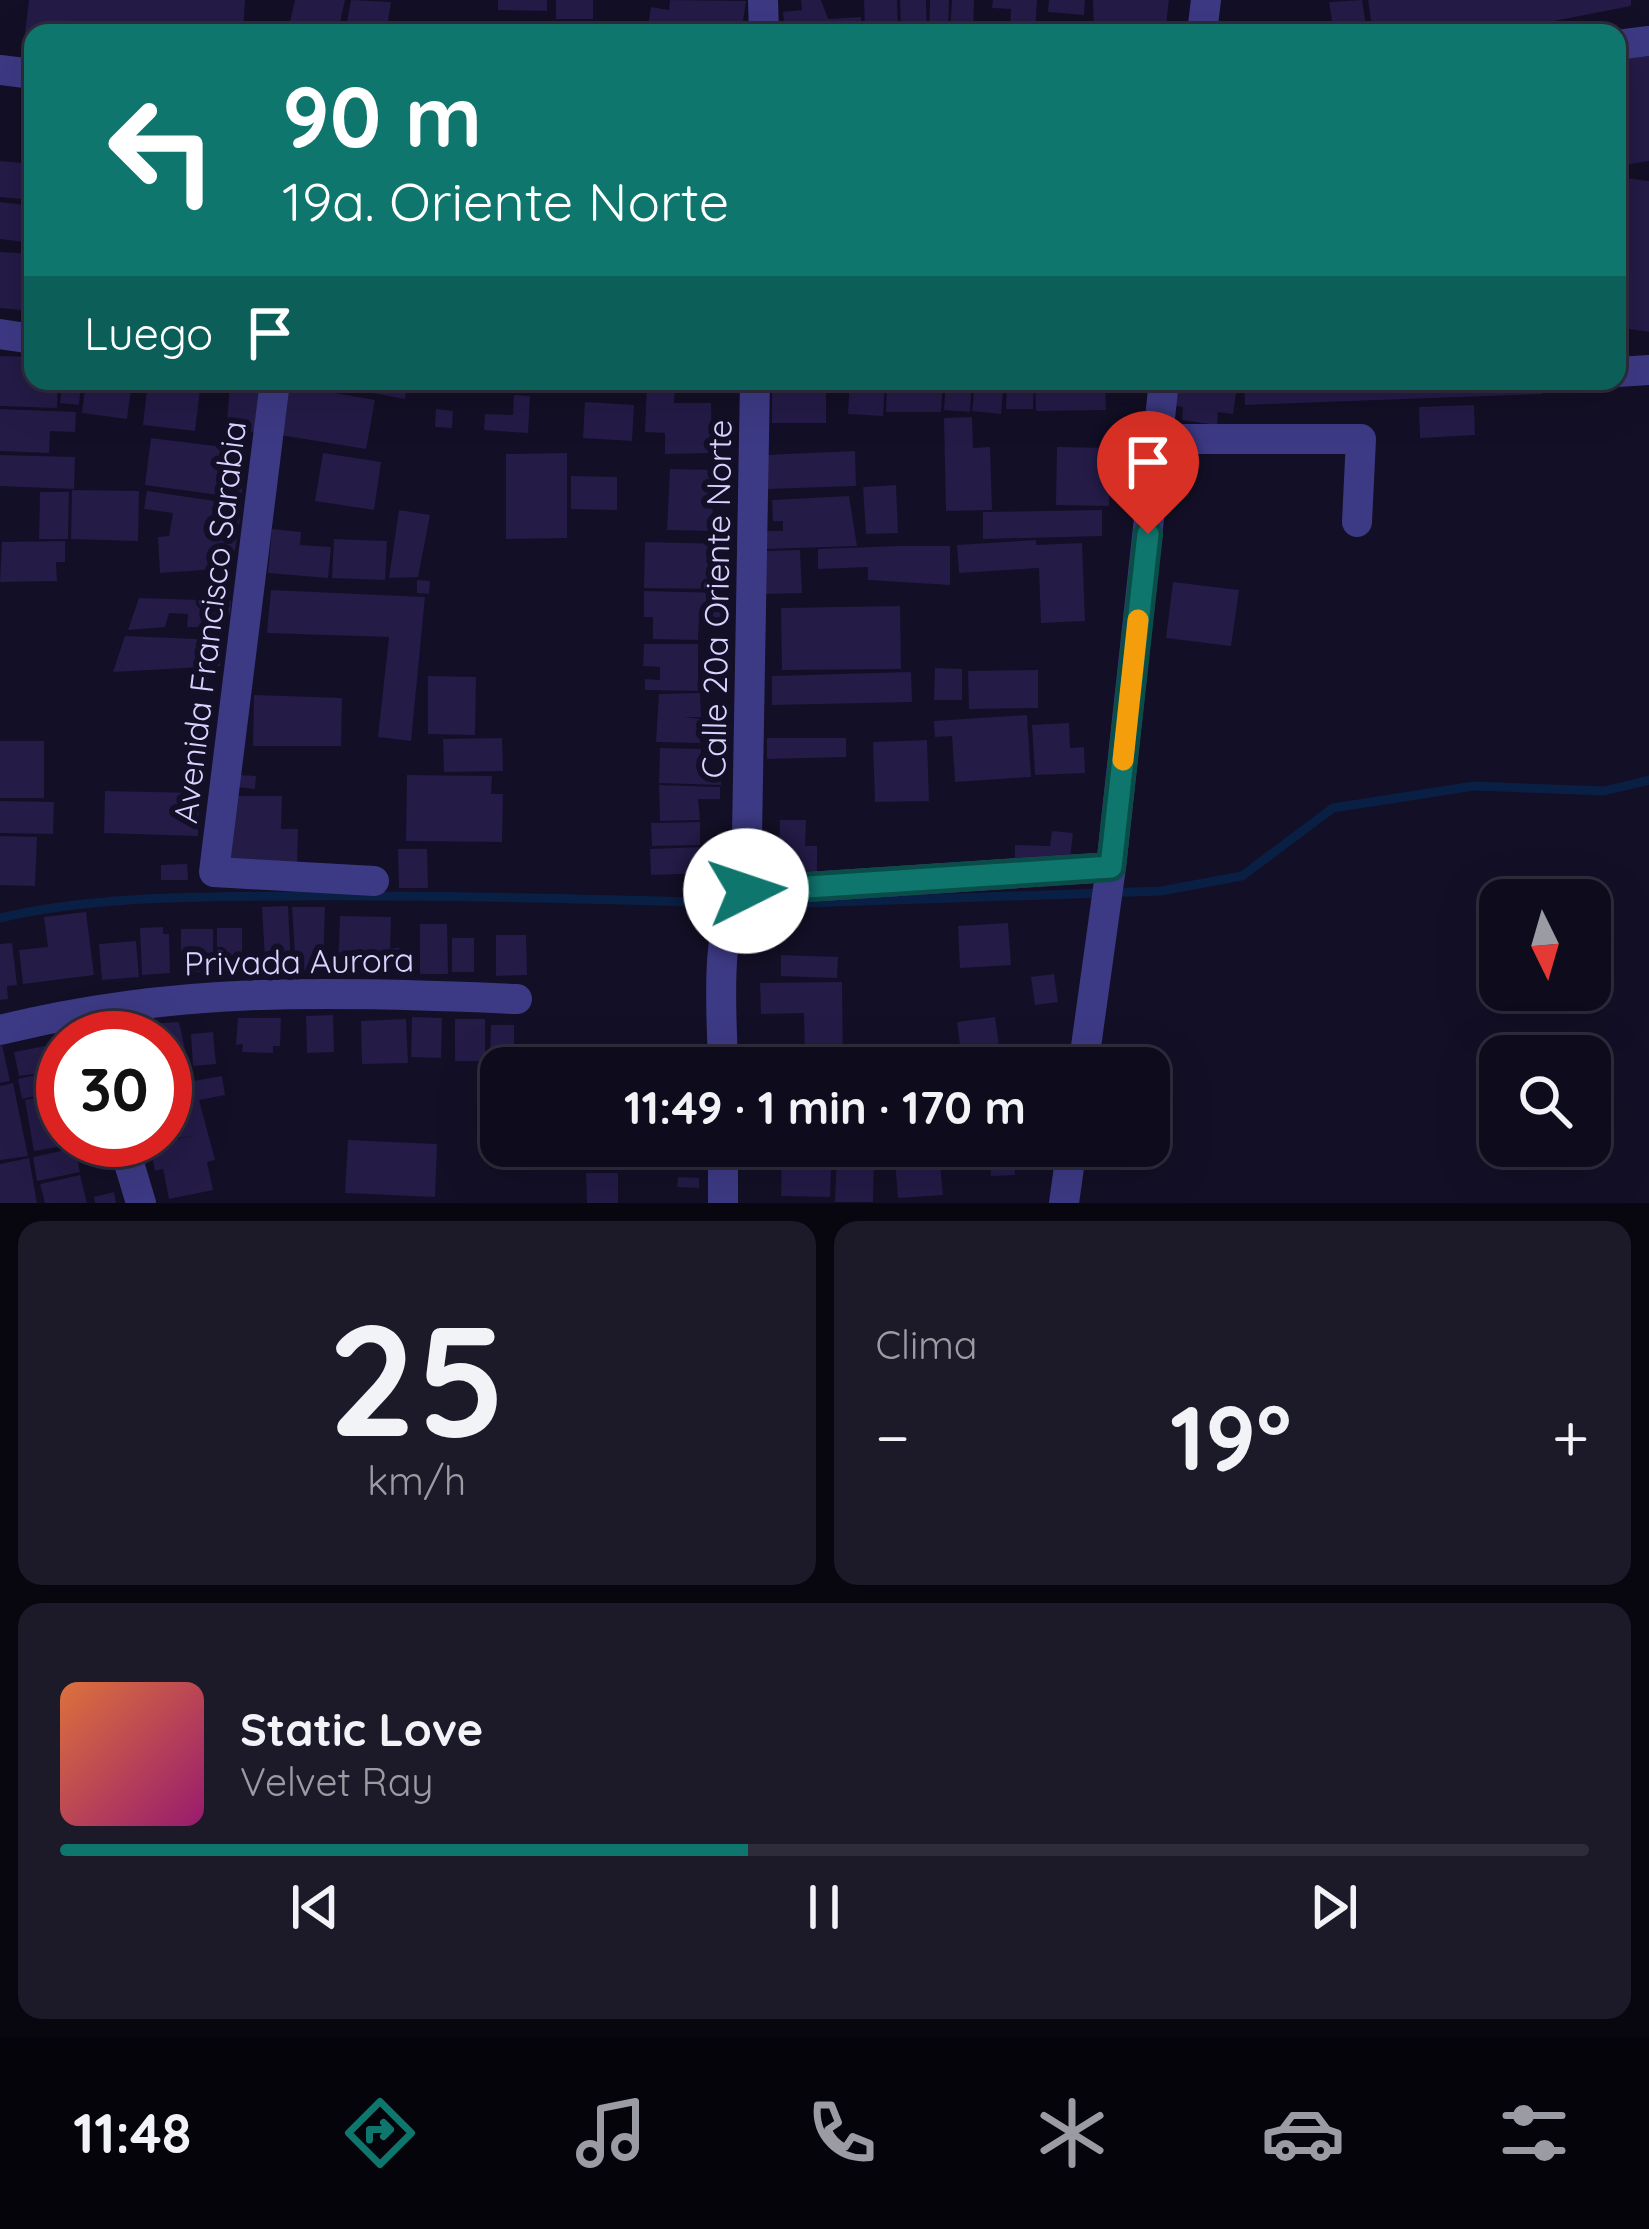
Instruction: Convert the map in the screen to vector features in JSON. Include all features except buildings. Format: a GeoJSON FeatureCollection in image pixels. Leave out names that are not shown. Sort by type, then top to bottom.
{"type":"FeatureCollection","features":[{"type":"Feature","properties":{"kind":"street","name":"Avenida Francisco Sarabia"},"geometry":{"type":"LineString","coordinates":[[274,390],[214,872],[374,881]]}},
{"type":"Feature","properties":{"kind":"street","name":"Calle 20a Oriente Norte"},"geometry":{"type":"LineString","coordinates":[[723,1047],[723,940],[741,895],[755,390]]}},
{"type":"Feature","properties":{"kind":"street"},"geometry":{"type":"LineString","coordinates":[[1086,1047],[1110,875],[1163,390]]}},
{"type":"Feature","properties":{"kind":"street"},"geometry":{"type":"LineString","coordinates":[[1158,439],[1361,439],[1357,522]]}},
{"type":"Feature","properties":{"kind":"street"},"geometry":{"type":"LineString","coordinates":[[741,895],[1110,875]]}},
{"type":"Feature","properties":{"kind":"street","name":"Privada Aurora"},"geometry":{"type":"LineString","coordinates":[[162,1011],[284,990],[517,999]]}},
{"type":"Feature","properties":{"kind":"street","name":"Privada Aurora"},"geometry":{"type":"LineString","coordinates":[[0,1030],[36,1028]]}},
{"type":"Feature","properties":{"kind":"street"},"geometry":{"type":"LineString","coordinates":[[130,1167],[141,1203]]}},
{"type":"Feature","properties":{"kind":"street"},"geometry":{"type":"LineString","coordinates":[[723,1167],[723,1203]]}},
{"type":"Feature","properties":{"kind":"street"},"geometry":{"type":"LineString","coordinates":[[1064,1203],[1069,1167]]}},
{"type":"Feature","properties":{"kind":"waterway"},"geometry":{"type":"LineString","coordinates":[[776,904],[1161,891],[1242,876],[1333,808],[1474,786],[1604,791],[1649,780]]}},
{"type":"Feature","properties":{"kind":"waterway"},"geometry":{"type":"LineString","coordinates":[[0,918],[108,902],[218,897],[730,903]]}},
{"type":"Feature","properties":{"kind":"slow traffic"},"geometry":{"type":"LineString","coordinates":[[1123,760],[1138,620]]}},
{"type":"Feature","properties":{"kind":"route"},"geometry":{"type":"LineString","coordinates":[[746,891],[1111,867],[1148,534]]}}]}
